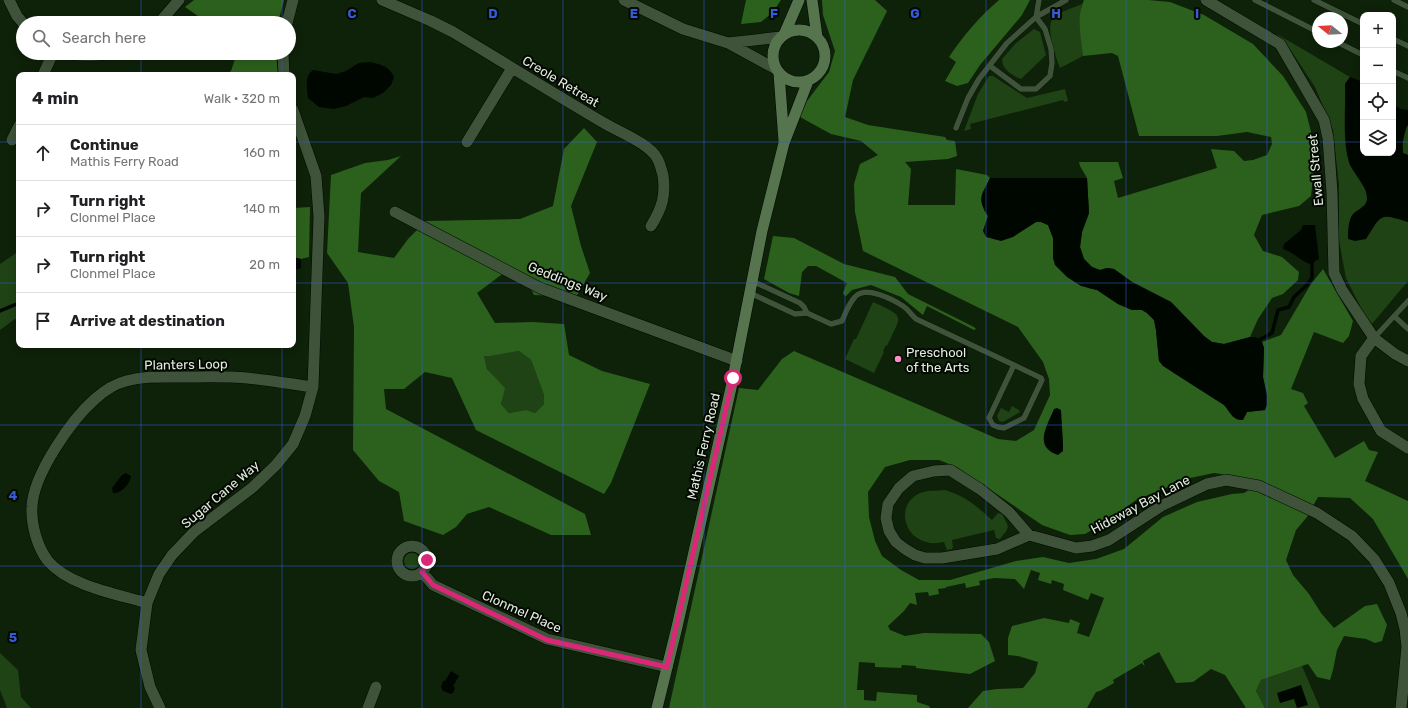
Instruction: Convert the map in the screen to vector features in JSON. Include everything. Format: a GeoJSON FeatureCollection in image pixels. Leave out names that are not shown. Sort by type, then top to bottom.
{"type":"FeatureCollection","features":[{"type":"Feature","properties":{"kind":"main road"},"geometry":{"type":"LineString","coordinates":[[799,0],[783,36],[777,42],[773,56],[777,71],[792,82],[800,83],[808,81],[819,74],[825,62],[825,48],[818,37],[812,0]]}},
{"type":"Feature","properties":{"kind":"main road"},"geometry":{"type":"LineString","coordinates":[[783,36],[798,30],[805,30],[818,37]]}},
{"type":"Feature","properties":{"kind":"main road","name":"Mathis Ferry Road"},"geometry":{"type":"LineString","coordinates":[[777,71],[784,143]]}},
{"type":"Feature","properties":{"kind":"main road","name":"Mathis Ferry Road"},"geometry":{"type":"LineString","coordinates":[[657,708],[677,628],[737,361],[762,232],[784,143],[808,81]]}},
{"type":"Feature","properties":{"kind":"street"},"geometry":{"type":"LineString","coordinates":[[9,0],[16,16]]}},
{"type":"Feature","properties":{"kind":"street"},"geometry":{"type":"LineString","coordinates":[[165,16],[179,0]]}},
{"type":"Feature","properties":{"kind":"street"},"geometry":{"type":"LineString","coordinates":[[289,16],[293,0]]}},
{"type":"Feature","properties":{"kind":"street","name":"Creole Retreat"},"geometry":{"type":"LineString","coordinates":[[382,0],[453,32],[601,121],[642,143],[656,156],[660,164],[664,185],[664,197],[659,212],[651,226]]}},
{"type":"Feature","properties":{"kind":"street"},"geometry":{"type":"LineString","coordinates":[[624,0],[682,28],[728,43],[777,71]]}},
{"type":"Feature","properties":{"kind":"street","name":"Ewall Street"},"geometry":{"type":"LineString","coordinates":[[1206,0],[1280,44],[1324,120],[1328,138],[1332,192],[1334,273],[1342,290],[1374,338],[1395,354],[1408,361]]}},
{"type":"Feature","properties":{"kind":"street"},"geometry":{"type":"LineString","coordinates":[[728,43],[783,36]]}},
{"type":"Feature","properties":{"kind":"street"},"geometry":{"type":"LineString","coordinates":[[44,72],[50,60]]}},
{"type":"Feature","properties":{"kind":"street"},"geometry":{"type":"LineString","coordinates":[[283,60],[284,72]]}},
{"type":"Feature","properties":{"kind":"street"},"geometry":{"type":"LineString","coordinates":[[467,142],[512,68]]}},
{"type":"Feature","properties":{"kind":"street","name":"Sugar Cane Way"},"geometry":{"type":"LineString","coordinates":[[160,708],[150,687],[141,650],[147,603],[159,574],[172,555],[194,532],[253,487],[276,465],[292,444],[305,416],[313,387],[319,217],[316,176],[296,119]]}},
{"type":"Feature","properties":{"kind":"street"},"geometry":{"type":"LineString","coordinates":[[12,140],[16,132]]}},
{"type":"Feature","properties":{"kind":"street","name":"Geddings Way"},"geometry":{"type":"LineString","coordinates":[[394,212],[540,288],[737,361]]}},
{"type":"Feature","properties":{"kind":"street"},"geometry":{"type":"LineString","coordinates":[[1374,338],[1361,356],[1360,384],[1363,399],[1381,431],[1408,448]]}},
{"type":"Feature","properties":{"kind":"street","name":"Planters Loop"},"geometry":{"type":"LineString","coordinates":[[147,603],[80,584],[60,572],[49,561],[39,544],[33,525],[32,507],[35,489],[40,474],[79,415],[95,398],[110,387],[126,381],[146,377],[246,378],[313,387]]}},
{"type":"Feature","properties":{"kind":"street"},"geometry":{"type":"LineString","coordinates":[[950,470],[980,489],[1009,512],[1029,535],[997,549],[942,558],[925,558],[914,556],[896,542],[889,531],[886,518],[888,504],[899,488],[913,476],[934,471],[950,470]]}},
{"type":"Feature","properties":{"kind":"street","name":"Hideway Bay Lane"},"geometry":{"type":"LineString","coordinates":[[1029,535],[1076,548],[1092,546],[1109,540],[1163,505],[1207,484],[1226,480],[1259,486],[1317,513],[1352,536],[1374,559],[1389,583],[1401,613],[1407,647],[1400,708]]}},
{"type":"Feature","properties":{"kind":"street","name":"Clonmel Place"},"geometry":{"type":"LineString","coordinates":[[422,572],[433,585],[547,640],[667,667]]}},
{"type":"Feature","properties":{"kind":"street"},"geometry":{"type":"LineString","coordinates":[[368,708],[376,687]]}},
{"type":"Feature","properties":{"kind":"lane"},"geometry":{"type":"LineString","coordinates":[[990,66],[1021,89],[1036,89],[1050,76],[1052,63],[1051,49],[1045,29],[1036,17],[1039,0]]}},
{"type":"Feature","properties":{"kind":"lane"},"geometry":{"type":"LineString","coordinates":[[956,128],[968,98],[979,79],[1007,43],[1036,17],[1066,0]]}},
{"type":"Feature","properties":{"kind":"lane"},"geometry":{"type":"LineString","coordinates":[[1255,0],[1312,29]]}},
{"type":"Feature","properties":{"kind":"lane"},"geometry":{"type":"LineString","coordinates":[[1314,0],[1360,23]]}},
{"type":"Feature","properties":{"kind":"lane"},"geometry":{"type":"LineString","coordinates":[[1394,0],[1408,7]]}},
{"type":"Feature","properties":{"kind":"lane"},"geometry":{"type":"LineString","coordinates":[[1396,40],[1408,46]]}},
{"type":"Feature","properties":{"kind":"lane"},"geometry":{"type":"LineString","coordinates":[[1348,48],[1360,54]]}},
{"type":"Feature","properties":{"kind":"lane"},"geometry":{"type":"LineString","coordinates":[[1396,72],[1408,78]]}},
{"type":"Feature","properties":{"kind":"lane"},"geometry":{"type":"LineString","coordinates":[[752,281],[800,303],[807,313]]}},
{"type":"Feature","properties":{"kind":"lane"},"geometry":{"type":"LineString","coordinates":[[750,293],[795,314],[807,313],[831,324],[842,321],[854,297],[860,293],[868,291],[876,293],[904,306],[916,319],[1014,365],[1041,378],[1042,380],[1024,418],[1004,428],[998,427],[990,421],[989,418],[1014,365]]}},
{"type":"Feature","properties":{"kind":"lane"},"geometry":{"type":"LineString","coordinates":[[1374,338],[1408,301]]}},
{"type":"Feature","properties":{"kind":"lane"},"geometry":{"type":"LineString","coordinates":[[1394,316],[1408,330]]}},
{"type":"Feature","properties":{"kind":"green space"},"geometry":{"type":"Polygon","coordinates":[[[194,0],[284,0],[280,16],[198,16],[185,7],[194,0]]]}},
{"type":"Feature","properties":{"kind":"green space"},"geometry":{"type":"Polygon","coordinates":[[[746,0],[781,0],[773,12],[761,22],[741,24],[746,0]]]}},
{"type":"Feature","properties":{"kind":"green space"},"geometry":{"type":"Polygon","coordinates":[[[822,0],[875,0],[887,11],[853,80],[845,117],[868,125],[945,137],[947,140],[955,141],[957,156],[948,159],[905,162],[911,169],[908,205],[955,205],[956,169],[987,175],[990,178],[987,185],[984,210],[988,216],[983,231],[1028,227],[1036,222],[1041,222],[1048,225],[1053,238],[1053,258],[1088,288],[1097,290],[1118,304],[1132,310],[1142,310],[1147,313],[1154,320],[1159,361],[1174,373],[1224,405],[1233,417],[1245,416],[1247,412],[1265,410],[1267,396],[1263,377],[1264,348],[1262,342],[1281,335],[1311,284],[1323,269],[1353,321],[1349,336],[1343,343],[1314,332],[1291,389],[1303,393],[1308,403],[1304,406],[1335,458],[1364,441],[1369,450],[1378,452],[1365,481],[1408,501],[1408,579],[1373,519],[1350,498],[1318,497],[1307,517],[1296,530],[1286,560],[1293,575],[1334,628],[1365,606],[1377,604],[1387,625],[1382,641],[1375,643],[1366,639],[1344,636],[1337,650],[1330,680],[1317,677],[1308,664],[1261,680],[1256,691],[1265,708],[1246,708],[1225,675],[1211,669],[1193,682],[1176,683],[1159,652],[1143,661],[1145,667],[1142,663],[1113,680],[1114,683],[1096,692],[1087,708],[968,708],[983,691],[1023,688],[1035,673],[1038,662],[1018,656],[1008,655],[1008,638],[1012,626],[1044,618],[1069,623],[1070,619],[1080,623],[1077,633],[1089,637],[1104,598],[1091,593],[1088,600],[1063,590],[1064,584],[1052,580],[1051,584],[1038,580],[1040,573],[1031,570],[1024,589],[1015,579],[994,578],[979,581],[980,585],[966,588],[965,583],[938,589],[939,594],[929,596],[928,592],[915,593],[917,605],[910,603],[888,626],[890,630],[905,636],[924,633],[981,634],[989,642],[995,661],[970,674],[916,668],[916,666],[902,665],[901,668],[875,667],[875,663],[859,662],[857,690],[864,690],[864,700],[876,701],[877,692],[917,695],[917,702],[929,706],[930,708],[669,708],[739,388],[758,390],[782,359],[794,351],[998,439],[1016,441],[1034,430],[1050,395],[1049,379],[1043,362],[1018,327],[863,251],[855,212],[854,184],[860,164],[878,155],[861,141],[831,134],[800,117],[807,101],[829,72],[835,51],[823,15],[822,0]],[[910,460],[885,467],[868,492],[869,517],[875,541],[882,556],[901,570],[919,580],[950,580],[1016,561],[1043,557],[1069,563],[1096,559],[1124,549],[1163,517],[1197,502],[1232,494],[1244,493],[1252,488],[1234,476],[1214,473],[1190,478],[1136,500],[1106,522],[1085,534],[1070,535],[1042,525],[957,467],[939,460],[910,460]]]}},
{"type":"Feature","properties":{"kind":"green space"},"geometry":{"type":"Polygon","coordinates":[[[999,0],[1030,0],[1022,15],[980,65],[968,83],[957,86],[945,81],[956,62],[949,57],[972,27],[999,0]]]}},
{"type":"Feature","properties":{"kind":"green space"},"geometry":{"type":"Polygon","coordinates":[[[1084,0],[1148,0],[1170,2],[1204,15],[1253,44],[1283,76],[1306,112],[1313,140],[1314,167],[1311,196],[1299,206],[1262,215],[1254,235],[1263,251],[1282,257],[1299,272],[1298,280],[1283,294],[1272,298],[1258,319],[1250,337],[1224,344],[1212,342],[1204,336],[1171,302],[1132,282],[1114,269],[1107,268],[1100,270],[1092,267],[1084,259],[1080,247],[1082,232],[1089,213],[1087,178],[1079,162],[1118,162],[1123,178],[1114,181],[1118,198],[1217,168],[1211,149],[1234,151],[1244,161],[1253,160],[1267,155],[1272,144],[1271,137],[1247,132],[1217,136],[1139,136],[1118,56],[1112,53],[1083,56],[1080,35],[1080,13],[1084,0]]]}},
{"type":"Feature","properties":{"kind":"green space"},"geometry":{"type":"Polygon","coordinates":[[[1082,4],[1080,26],[1083,56],[1060,68],[1050,34],[1051,21],[1060,13],[1082,4]]]}},
{"type":"Feature","properties":{"kind":"green space"},"geometry":{"type":"Polygon","coordinates":[[[1034,29],[1040,32],[1046,55],[1021,79],[1011,74],[1006,69],[1002,63],[1002,59],[1016,43],[1034,29]]]}},
{"type":"Feature","properties":{"kind":"green space"},"geometry":{"type":"Polygon","coordinates":[[[1277,34],[1350,77],[1345,84],[1349,163],[1366,191],[1368,199],[1365,205],[1352,216],[1366,239],[1375,225],[1382,218],[1391,217],[1408,222],[1408,281],[1372,324],[1363,312],[1346,278],[1339,241],[1339,185],[1333,130],[1315,87],[1292,52],[1277,34]]]}},
{"type":"Feature","properties":{"kind":"green space"},"geometry":{"type":"Polygon","coordinates":[[[235,60],[277,60],[278,72],[229,72],[235,60]]]}},
{"type":"Feature","properties":{"kind":"green space"},"geometry":{"type":"Polygon","coordinates":[[[989,76],[993,76],[1027,98],[1065,89],[1068,101],[1064,102],[1063,100],[970,124],[971,129],[964,131],[978,94],[989,76]]]}},
{"type":"Feature","properties":{"kind":"green space"},"geometry":{"type":"Polygon","coordinates":[[[1407,126],[1408,155],[1403,153],[1402,144],[1407,126]]]}},
{"type":"Feature","properties":{"kind":"green space"},"geometry":{"type":"Polygon","coordinates":[[[584,128],[597,142],[571,206],[581,246],[590,273],[576,297],[534,295],[523,273],[501,275],[477,293],[495,323],[532,322],[564,324],[569,355],[602,371],[650,384],[611,483],[604,494],[476,430],[452,378],[425,372],[404,389],[384,389],[386,409],[585,514],[591,535],[551,535],[489,507],[467,514],[456,527],[443,535],[404,521],[399,492],[379,481],[353,450],[354,327],[348,283],[327,253],[331,175],[365,163],[388,160],[401,156],[361,193],[358,252],[394,258],[408,239],[426,221],[520,219],[553,206],[564,149],[584,128]],[[519,351],[484,356],[487,369],[505,388],[501,404],[509,413],[526,410],[535,413],[544,404],[544,395],[531,360],[519,351]]]}},
{"type":"Feature","properties":{"kind":"green space"},"geometry":{"type":"Polygon","coordinates":[[[310,207],[309,257],[301,259],[296,258],[296,208],[310,207]]]}},
{"type":"Feature","properties":{"kind":"green space"},"geometry":{"type":"Polygon","coordinates":[[[773,236],[794,238],[844,264],[895,277],[908,294],[976,329],[974,330],[927,306],[923,315],[901,297],[871,285],[852,290],[846,296],[843,293],[847,283],[816,266],[808,266],[802,272],[799,296],[789,293],[764,279],[773,236]]]}},
{"type":"Feature","properties":{"kind":"green space"},"geometry":{"type":"Polygon","coordinates":[[[16,253],[16,319],[0,330],[0,264],[16,253]]]}},
{"type":"Feature","properties":{"kind":"green space"},"geometry":{"type":"Polygon","coordinates":[[[873,302],[896,314],[898,318],[896,328],[883,351],[884,352],[874,373],[845,359],[873,302]]]}},
{"type":"Feature","properties":{"kind":"green space"},"geometry":{"type":"Polygon","coordinates":[[[519,351],[531,360],[544,395],[544,404],[535,413],[526,410],[509,413],[501,404],[504,388],[487,369],[484,356],[519,351]]]}},
{"type":"Feature","properties":{"kind":"green space"},"geometry":{"type":"Polygon","coordinates":[[[1012,406],[1020,412],[1003,422],[999,421],[997,416],[1001,408],[1009,412],[1012,406]]]}},
{"type":"Feature","properties":{"kind":"green space"},"geometry":{"type":"Polygon","coordinates":[[[945,490],[970,502],[992,520],[998,513],[1002,514],[1008,525],[1006,532],[1000,539],[996,538],[994,530],[952,540],[952,549],[947,550],[944,542],[930,543],[917,538],[907,525],[905,517],[909,502],[915,496],[923,492],[945,490]]]}},
{"type":"Feature","properties":{"kind":"green space"},"geometry":{"type":"Polygon","coordinates":[[[412,553],[418,555],[420,561],[418,567],[412,569],[406,567],[404,561],[406,555],[412,553]]]}},
{"type":"Feature","properties":{"kind":"green space"},"geometry":{"type":"Polygon","coordinates":[[[0,653],[18,670],[21,697],[31,708],[7,708],[0,690],[0,653]]]}},
{"type":"Feature","properties":{"kind":"green space"},"geometry":{"type":"Polygon","coordinates":[[[1302,666],[1320,708],[1265,708],[1256,691],[1261,680],[1302,666]]]}},
{"type":"Feature","properties":{"kind":"shaded area"},"geometry":{"type":"Polygon","coordinates":[[[370,62],[387,68],[394,77],[391,85],[383,93],[373,98],[364,97],[346,106],[334,109],[319,107],[308,98],[307,79],[313,70],[336,74],[346,71],[359,63],[370,62]]]}},
{"type":"Feature","properties":{"kind":"shaded area"},"geometry":{"type":"Polygon","coordinates":[[[1350,77],[1360,81],[1360,156],[1396,156],[1396,106],[1408,110],[1408,126],[1403,139],[1403,153],[1408,155],[1408,222],[1391,217],[1382,218],[1375,225],[1366,239],[1355,241],[1348,239],[1350,220],[1353,214],[1365,204],[1367,197],[1362,183],[1349,162],[1347,153],[1345,134],[1345,84],[1350,77]]]}},
{"type":"Feature","properties":{"kind":"shaded area"},"geometry":{"type":"Polygon","coordinates":[[[990,178],[1087,178],[1089,213],[1082,232],[1080,247],[1084,259],[1092,267],[1100,270],[1107,268],[1114,269],[1132,282],[1171,302],[1204,336],[1212,342],[1224,344],[1250,337],[1256,337],[1262,342],[1264,348],[1263,377],[1267,396],[1267,405],[1265,410],[1247,412],[1243,420],[1237,419],[1232,416],[1224,405],[1163,366],[1159,361],[1154,320],[1142,310],[1132,310],[1118,304],[1097,290],[1081,286],[1067,277],[1055,265],[1053,258],[1053,238],[1048,225],[1041,222],[1036,222],[1013,237],[1001,241],[986,237],[983,231],[988,216],[981,201],[990,178]]]}},
{"type":"Feature","properties":{"kind":"shaded area"},"geometry":{"type":"Polygon","coordinates":[[[1303,225],[1315,225],[1319,259],[1310,264],[1303,261],[1291,252],[1283,249],[1284,244],[1301,230],[1303,225]]]}},
{"type":"Feature","properties":{"kind":"shaded area"},"geometry":{"type":"Polygon","coordinates":[[[296,258],[301,259],[301,268],[296,269],[296,258]]]}},
{"type":"Feature","properties":{"kind":"shaded area"},"geometry":{"type":"Polygon","coordinates":[[[1057,408],[1061,410],[1063,443],[1063,451],[1058,455],[1046,447],[1044,441],[1044,435],[1048,422],[1054,409],[1057,408]]]}},
{"type":"Feature","properties":{"kind":"shaded area"},"geometry":{"type":"Polygon","coordinates":[[[126,473],[131,476],[127,485],[119,492],[113,493],[112,488],[122,475],[126,473]]]}},
{"type":"Feature","properties":{"kind":"shaded area"},"geometry":{"type":"Polygon","coordinates":[[[451,671],[459,676],[453,686],[455,688],[453,693],[451,694],[443,691],[441,687],[443,681],[445,681],[451,671]]]}},
{"type":"Feature","properties":{"kind":"shaded area"},"geometry":{"type":"Polygon","coordinates":[[[1301,685],[1308,705],[1297,708],[1294,699],[1280,703],[1277,693],[1301,685]]]}},
{"type":"Feature","properties":{"kind":"waterway"},"geometry":{"type":"LineString","coordinates":[[1259,340],[1272,333],[1278,310],[1289,307],[1294,297],[1312,278],[1312,263]]}},
{"type":"Feature","properties":{"kind":"waterway"},"geometry":{"type":"LineString","coordinates":[[0,311],[16,304]]}},
{"type":"Feature","properties":{"kind":"place","name":"Preschool of the Arts"},"geometry":{"type":"Point","coordinates":[898,359]}},
{"type":"Feature","properties":{"kind":"route"},"geometry":{"type":"LineString","coordinates":[[427,560],[427,564],[422,572],[433,585],[547,640],[667,667],[733,378]]}}]}
